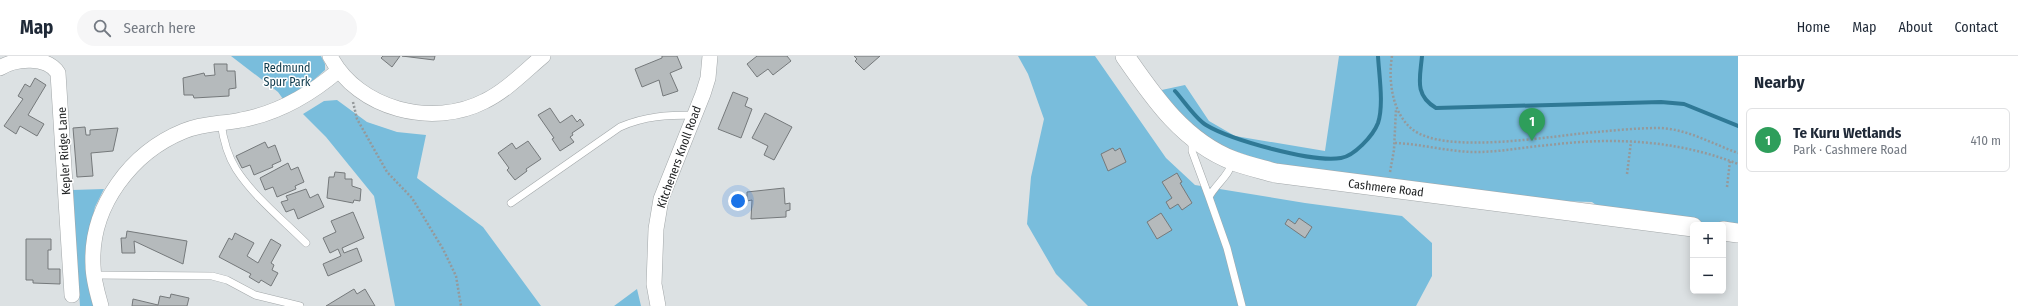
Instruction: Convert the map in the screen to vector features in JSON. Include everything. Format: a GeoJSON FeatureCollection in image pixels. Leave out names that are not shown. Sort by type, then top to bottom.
{"type":"FeatureCollection","features":[{"type":"Feature","properties":{"kind":"street"},"geometry":{"type":"LineString","coordinates":[[330,56],[339,70],[359,89],[383,104],[424,114],[445,114],[486,101],[543,56]]}},
{"type":"Feature","properties":{"kind":"street","name":"Kitcheners Knoll Road"},"geometry":{"type":"LineString","coordinates":[[658,306],[654,284],[655,236],[661,199],[708,78],[710,56]]}},
{"type":"Feature","properties":{"kind":"street","name":"Cashmere Road"},"geometry":{"type":"LineString","coordinates":[[1125,56],[1166,112],[1193,138],[1213,151],[1233,161],[1275,173],[1690,227]]}},
{"type":"Feature","properties":{"kind":"street","name":"Kepler Ridge Lane"},"geometry":{"type":"LineString","coordinates":[[0,68],[17,60],[42,61],[54,66],[58,73],[72,295]]}},
{"type":"Feature","properties":{"kind":"street"},"geometry":{"type":"LineString","coordinates":[[101,306],[93,275],[92,263],[96,235],[105,204],[122,176],[144,154],[170,138],[193,127],[260,116],[293,103],[321,86],[339,70]]}},
{"type":"Feature","properties":{"kind":"street"},"geometry":{"type":"LineString","coordinates":[[1726,231],[1738,233]]}},
{"type":"Feature","properties":{"kind":"lane"},"geometry":{"type":"LineString","coordinates":[[511,203],[620,127],[653,116],[694,115]]}},
{"type":"Feature","properties":{"kind":"lane"},"geometry":{"type":"LineString","coordinates":[[221,122],[229,155],[246,183],[306,243]]}},
{"type":"Feature","properties":{"kind":"lane"},"geometry":{"type":"LineString","coordinates":[[1193,138],[1191,142],[1192,151],[1226,248],[1242,306]]}},
{"type":"Feature","properties":{"kind":"lane"},"geometry":{"type":"LineString","coordinates":[[1209,197],[1216,186],[1229,172],[1233,161]]}},
{"type":"Feature","properties":{"kind":"lane"},"geometry":{"type":"LineString","coordinates":[[93,275],[212,276],[227,280],[255,296],[300,306]]}},
{"type":"Feature","properties":{"kind":"path"},"geometry":{"type":"LineString","coordinates":[[1387,188],[1395,143],[1396,109],[1392,87],[1392,56]]}},
{"type":"Feature","properties":{"kind":"path"},"geometry":{"type":"LineString","coordinates":[[359,89],[352,104],[357,119],[387,172],[412,198],[443,249],[456,276],[461,306]]}},
{"type":"Feature","properties":{"kind":"path"},"geometry":{"type":"LineString","coordinates":[[1396,109],[1412,129],[1437,140],[1465,142],[1526,141],[1596,132],[1661,128],[1697,137],[1738,153]]}},
{"type":"Feature","properties":{"kind":"path"},"geometry":{"type":"LineString","coordinates":[[1395,143],[1456,151],[1476,152],[1581,142],[1631,142],[1681,146],[1738,164]]}},
{"type":"Feature","properties":{"kind":"path"},"geometry":{"type":"LineString","coordinates":[[1627,174],[1631,142]]}},
{"type":"Feature","properties":{"kind":"path"},"geometry":{"type":"LineString","coordinates":[[1727,187],[1730,161]]}},
{"type":"Feature","properties":{"kind":"green space","name":"Redmund Spur Park"},"geometry":{"type":"Polygon","coordinates":[[[231,56],[321,56],[325,64],[325,70],[308,85],[283,99],[278,92],[231,56]]]}},
{"type":"Feature","properties":{"kind":"green space"},"geometry":{"type":"Polygon","coordinates":[[[1018,56],[1095,56],[1166,158],[1195,185],[1305,203],[1402,216],[1432,243],[1432,276],[1416,306],[1088,306],[1056,274],[1027,224],[1031,177],[1044,119],[1028,74],[1018,56]]]}},
{"type":"Feature","properties":{"kind":"green space"},"geometry":{"type":"Polygon","coordinates":[[[1339,56],[1738,56],[1738,229],[1726,227],[1726,222],[1690,222],[1674,220],[1596,205],[1592,202],[1557,201],[1279,166],[1217,145],[1193,129],[1157,91],[1185,85],[1209,121],[1235,136],[1325,151],[1339,56]]]}},
{"type":"Feature","properties":{"kind":"green space"},"geometry":{"type":"Polygon","coordinates":[[[337,100],[367,122],[397,132],[426,135],[417,178],[483,227],[541,306],[395,306],[374,196],[326,137],[303,114],[324,101],[337,100]]]}},
{"type":"Feature","properties":{"kind":"green space"},"geometry":{"type":"Polygon","coordinates":[[[104,189],[95,207],[87,242],[94,306],[80,306],[72,190],[104,189]]]}},
{"type":"Feature","properties":{"kind":"green space"},"geometry":{"type":"Polygon","coordinates":[[[637,289],[641,306],[614,306],[637,289]]]}},
{"type":"Feature","properties":{"kind":"building"},"geometry":{"type":"Polygon","coordinates":[[[383,56],[400,56],[392,67],[381,58],[383,56]]]}},
{"type":"Feature","properties":{"kind":"building"},"geometry":{"type":"Polygon","coordinates":[[[402,56],[435,56],[434,60],[402,56]]]}},
{"type":"Feature","properties":{"kind":"building"},"geometry":{"type":"Polygon","coordinates":[[[662,56],[677,56],[682,68],[670,73],[678,91],[663,96],[659,80],[642,87],[635,69],[662,58],[662,56]]]}},
{"type":"Feature","properties":{"kind":"building"},"geometry":{"type":"Polygon","coordinates":[[[757,56],[787,56],[791,61],[773,75],[768,69],[757,77],[747,64],[757,56]]]}},
{"type":"Feature","properties":{"kind":"building"},"geometry":{"type":"Polygon","coordinates":[[[854,56],[880,56],[864,70],[855,61],[857,59],[854,56]]]}},
{"type":"Feature","properties":{"kind":"building"},"geometry":{"type":"Polygon","coordinates":[[[214,64],[227,64],[227,71],[235,71],[236,88],[229,89],[229,96],[194,98],[193,95],[184,95],[183,78],[204,73],[205,76],[215,75],[214,64]]]}},
{"type":"Feature","properties":{"kind":"building"},"geometry":{"type":"Polygon","coordinates":[[[35,78],[46,85],[28,115],[44,124],[37,136],[20,126],[16,134],[4,126],[23,99],[18,96],[25,84],[30,87],[35,78]]]}},
{"type":"Feature","properties":{"kind":"building"},"geometry":{"type":"Polygon","coordinates":[[[733,92],[748,98],[745,106],[752,109],[741,138],[718,129],[733,92]]]}},
{"type":"Feature","properties":{"kind":"building"},"geometry":{"type":"Polygon","coordinates":[[[550,108],[560,123],[572,115],[577,122],[580,119],[584,125],[572,133],[573,135],[570,137],[574,142],[560,151],[552,139],[554,138],[538,115],[550,108]]]}},
{"type":"Feature","properties":{"kind":"building"},"geometry":{"type":"Polygon","coordinates":[[[765,113],[792,127],[774,160],[764,155],[768,146],[752,138],[765,113]]]}},
{"type":"Feature","properties":{"kind":"building"},"geometry":{"type":"Polygon","coordinates":[[[85,127],[86,135],[90,135],[90,130],[118,128],[113,151],[91,153],[93,176],[77,177],[73,128],[85,127]]]}},
{"type":"Feature","properties":{"kind":"building"},"geometry":{"type":"Polygon","coordinates":[[[528,141],[541,159],[526,169],[527,171],[515,180],[507,170],[509,168],[498,153],[512,143],[516,149],[528,141]]]}},
{"type":"Feature","properties":{"kind":"building"},"geometry":{"type":"Polygon","coordinates":[[[265,142],[268,148],[275,145],[281,161],[272,165],[273,167],[254,175],[250,165],[242,168],[236,156],[265,142]]]}},
{"type":"Feature","properties":{"kind":"building"},"geometry":{"type":"Polygon","coordinates":[[[1113,148],[1115,151],[1120,148],[1126,162],[1108,171],[1101,154],[1113,148]]]}},
{"type":"Feature","properties":{"kind":"building"},"geometry":{"type":"Polygon","coordinates":[[[288,163],[291,170],[298,167],[304,182],[295,186],[296,189],[277,197],[273,187],[265,190],[260,178],[288,163]]]}},
{"type":"Feature","properties":{"kind":"building"},"geometry":{"type":"Polygon","coordinates":[[[335,172],[345,173],[345,179],[352,179],[352,186],[361,189],[360,201],[354,200],[353,203],[327,198],[329,177],[334,177],[335,172]]]}},
{"type":"Feature","properties":{"kind":"building"},"geometry":{"type":"Polygon","coordinates":[[[1177,173],[1182,182],[1180,183],[1192,203],[1182,210],[1178,204],[1170,209],[1166,202],[1172,198],[1162,182],[1177,173]]]}},
{"type":"Feature","properties":{"kind":"building"},"geometry":{"type":"Polygon","coordinates":[[[784,188],[785,204],[790,203],[790,210],[786,211],[786,217],[751,219],[752,200],[747,201],[747,192],[784,188]]]}},
{"type":"Feature","properties":{"kind":"building"},"geometry":{"type":"Polygon","coordinates":[[[306,189],[310,198],[318,194],[324,207],[298,219],[294,209],[286,212],[281,202],[288,200],[286,196],[306,189]]]}},
{"type":"Feature","properties":{"kind":"building"},"geometry":{"type":"Polygon","coordinates":[[[353,212],[364,238],[342,248],[344,253],[357,248],[362,261],[328,276],[323,264],[341,256],[338,249],[330,253],[323,238],[336,232],[331,221],[353,212]]]}},
{"type":"Feature","properties":{"kind":"building"},"geometry":{"type":"Polygon","coordinates":[[[1161,213],[1172,230],[1157,239],[1147,222],[1161,213]]]}},
{"type":"Feature","properties":{"kind":"building"},"geometry":{"type":"Polygon","coordinates":[[[1299,218],[1312,227],[1305,238],[1285,224],[1288,219],[1295,224],[1299,218]]]}},
{"type":"Feature","properties":{"kind":"building"},"geometry":{"type":"Polygon","coordinates":[[[127,231],[187,241],[183,264],[134,241],[135,253],[122,253],[121,238],[126,238],[127,231]]]}},
{"type":"Feature","properties":{"kind":"building"},"geometry":{"type":"Polygon","coordinates":[[[235,233],[254,243],[247,256],[258,263],[271,239],[281,245],[271,263],[274,265],[272,270],[278,273],[271,286],[261,280],[259,283],[249,277],[251,274],[219,257],[229,238],[232,240],[235,233]]]}},
{"type":"Feature","properties":{"kind":"building"},"geometry":{"type":"Polygon","coordinates":[[[26,239],[51,239],[51,250],[48,250],[48,269],[60,269],[60,284],[33,283],[33,280],[26,280],[26,239]]]}},
{"type":"Feature","properties":{"kind":"building"},"geometry":{"type":"Polygon","coordinates":[[[354,289],[357,294],[365,289],[375,306],[326,306],[354,289]]]}},
{"type":"Feature","properties":{"kind":"building"},"geometry":{"type":"Polygon","coordinates":[[[171,294],[189,298],[187,306],[132,306],[133,299],[158,305],[160,296],[170,298],[171,294]]]}},
{"type":"Feature","properties":{"kind":"waterway"},"geometry":{"type":"LineString","coordinates":[[1175,91],[1198,119],[1218,131],[1252,143],[1293,154],[1328,159],[1341,158],[1352,154],[1362,145],[1372,134],[1378,123],[1381,108],[1378,56]]}},
{"type":"Feature","properties":{"kind":"waterway"},"geometry":{"type":"LineString","coordinates":[[1422,56],[1420,79],[1421,92],[1429,103],[1436,108],[1661,102],[1684,104],[1738,126]]}},
{"type":"Feature","properties":{"kind":"place","name":"Te Kuru Wetlands"},"geometry":{"type":"Point","coordinates":[1532,141]}}]}
